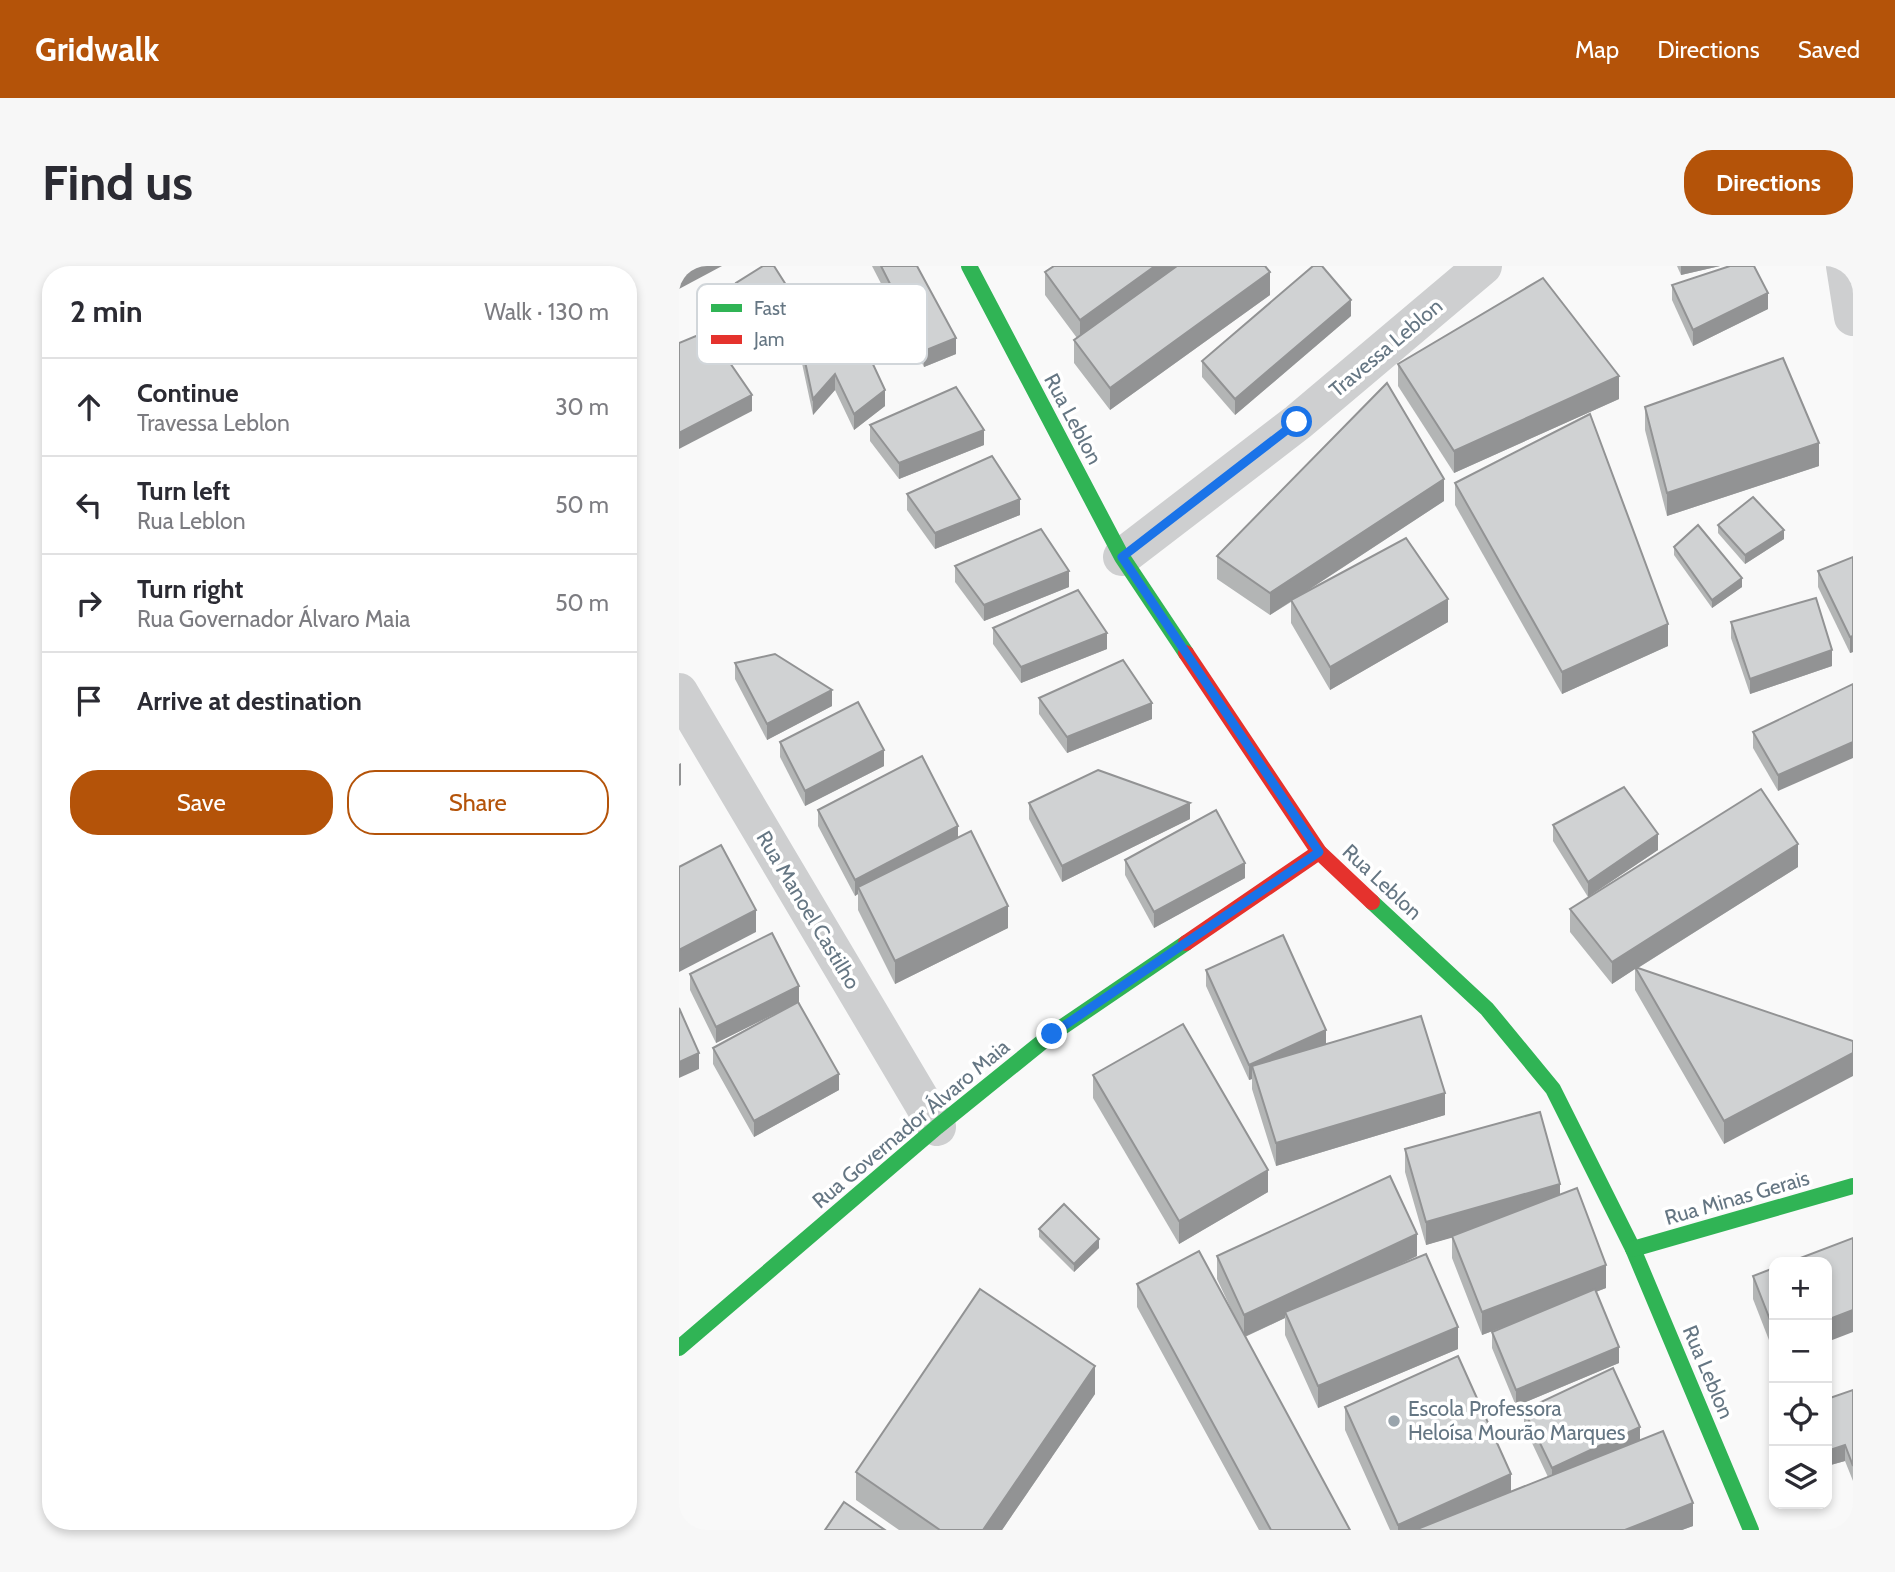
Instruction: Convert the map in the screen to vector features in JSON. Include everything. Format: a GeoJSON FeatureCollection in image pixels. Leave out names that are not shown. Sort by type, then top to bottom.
{"type":"FeatureCollection","features":[{"type":"Feature","properties":{"kind":"street","name":"Rua Leblon"},"geometry":{"type":"LineString","coordinates":[[969,266],[1122,557],[1319,852],[1487,1009],[1553,1089],[1633,1249],[1751,1530]]}},
{"type":"Feature","properties":{"kind":"street","name":"Travessa Leblon"},"geometry":{"type":"LineString","coordinates":[[1122,557],[1297,422],[1482,266]]}},
{"type":"Feature","properties":{"kind":"street"},"geometry":{"type":"LineString","coordinates":[[1845,266],[1853,317]]}},
{"type":"Feature","properties":{"kind":"street","name":"Rua Manoel Castilho"},"geometry":{"type":"LineString","coordinates":[[679,692],[937,1126]]}},
{"type":"Feature","properties":{"kind":"street","name":"Rua Governador Álvaro Maia"},"geometry":{"type":"LineString","coordinates":[[679,1348],[937,1126],[1052,1034],[1319,852]]}},
{"type":"Feature","properties":{"kind":"street","name":"Rua Minas Gerais"},"geometry":{"type":"LineString","coordinates":[[1633,1249],[1853,1186]]}},
{"type":"Feature","properties":{"kind":"building"},"geometry":{"type":"Polygon","coordinates":[[[763,266],[774,266],[785,284],[736,284],[763,266]]]}},
{"type":"Feature","properties":{"kind":"building"},"geometry":{"type":"Polygon","coordinates":[[[881,266],[917,266],[927,284],[890,284],[881,266]]]}},
{"type":"Feature","properties":{"kind":"building"},"geometry":{"type":"Polygon","coordinates":[[[1054,266],[1155,266],[1080,320],[1045,272],[1054,266]]]}},
{"type":"Feature","properties":{"kind":"building"},"geometry":{"type":"Polygon","coordinates":[[[1177,266],[1265,266],[1270,272],[1110,388],[1074,340],[1177,266]]]}},
{"type":"Feature","properties":{"kind":"building"},"geometry":{"type":"Polygon","coordinates":[[[1313,266],[1322,266],[1351,300],[1235,399],[1202,361],[1313,266]]]}},
{"type":"Feature","properties":{"kind":"building"},"geometry":{"type":"Polygon","coordinates":[[[1730,266],[1754,266],[1768,293],[1693,330],[1672,285],[1730,266]]]}},
{"type":"Feature","properties":{"kind":"building"},"geometry":{"type":"Polygon","coordinates":[[[1543,278],[1619,376],[1454,451],[1398,364],[1543,278]]]}},
{"type":"Feature","properties":{"kind":"building"},"geometry":{"type":"Polygon","coordinates":[[[927,284],[956,338],[927,350],[927,284]]]}},
{"type":"Feature","properties":{"kind":"building"},"geometry":{"type":"Polygon","coordinates":[[[697,336],[697,364],[731,364],[752,395],[679,433],[679,343],[697,336]]]}},
{"type":"Feature","properties":{"kind":"building"},"geometry":{"type":"Polygon","coordinates":[[[1783,358],[1819,443],[1667,493],[1645,407],[1783,358]]]}},
{"type":"Feature","properties":{"kind":"building"},"geometry":{"type":"Polygon","coordinates":[[[806,364],[873,364],[885,390],[854,414],[835,374],[813,399],[806,364]]]}},
{"type":"Feature","properties":{"kind":"building"},"geometry":{"type":"Polygon","coordinates":[[[1387,383],[1444,479],[1270,593],[1217,556],[1387,383]]]}},
{"type":"Feature","properties":{"kind":"building"},"geometry":{"type":"Polygon","coordinates":[[[956,387],[984,430],[899,463],[870,425],[956,387]]]}},
{"type":"Feature","properties":{"kind":"building"},"geometry":{"type":"Polygon","coordinates":[[[1590,414],[1668,624],[1562,672],[1455,483],[1590,414]]]}},
{"type":"Feature","properties":{"kind":"building"},"geometry":{"type":"Polygon","coordinates":[[[992,456],[1020,499],[935,533],[907,494],[992,456]]]}},
{"type":"Feature","properties":{"kind":"building"},"geometry":{"type":"Polygon","coordinates":[[[1753,497],[1784,530],[1745,555],[1718,525],[1753,497]]]}},
{"type":"Feature","properties":{"kind":"building"},"geometry":{"type":"Polygon","coordinates":[[[1698,525],[1742,578],[1712,600],[1674,547],[1698,525]]]}},
{"type":"Feature","properties":{"kind":"building"},"geometry":{"type":"Polygon","coordinates":[[[1041,529],[1069,571],[984,605],[955,566],[1041,529]]]}},
{"type":"Feature","properties":{"kind":"building"},"geometry":{"type":"Polygon","coordinates":[[[1406,538],[1448,599],[1330,667],[1291,600],[1406,538]]]}},
{"type":"Feature","properties":{"kind":"building"},"geometry":{"type":"Polygon","coordinates":[[[1853,557],[1853,636],[1850,637],[1818,571],[1853,557]]]}},
{"type":"Feature","properties":{"kind":"building"},"geometry":{"type":"Polygon","coordinates":[[[1078,590],[1107,633],[1021,667],[993,628],[1078,590]]]}},
{"type":"Feature","properties":{"kind":"building"},"geometry":{"type":"Polygon","coordinates":[[[1816,598],[1832,650],[1750,679],[1731,622],[1816,598]]]}},
{"type":"Feature","properties":{"kind":"building"},"geometry":{"type":"Polygon","coordinates":[[[775,654],[832,690],[767,724],[735,663],[775,654]]]}},
{"type":"Feature","properties":{"kind":"building"},"geometry":{"type":"Polygon","coordinates":[[[1123,660],[1152,703],[1067,737],[1039,698],[1123,660]]]}},
{"type":"Feature","properties":{"kind":"building"},"geometry":{"type":"Polygon","coordinates":[[[1853,684],[1853,742],[1778,775],[1753,732],[1853,684]]]}},
{"type":"Feature","properties":{"kind":"building"},"geometry":{"type":"Polygon","coordinates":[[[858,702],[884,750],[805,791],[780,742],[858,702]]]}},
{"type":"Feature","properties":{"kind":"building"},"geometry":{"type":"Polygon","coordinates":[[[922,756],[958,826],[855,880],[818,810],[922,756]]]}},
{"type":"Feature","properties":{"kind":"building"},"geometry":{"type":"Polygon","coordinates":[[[1098,770],[1190,803],[1062,866],[1029,803],[1098,770]]]}},
{"type":"Feature","properties":{"kind":"building"},"geometry":{"type":"Polygon","coordinates":[[[1624,787],[1658,834],[1588,882],[1553,825],[1624,787]]]}},
{"type":"Feature","properties":{"kind":"building"},"geometry":{"type":"Polygon","coordinates":[[[1761,789],[1798,844],[1612,962],[1570,909],[1761,789]]]}},
{"type":"Feature","properties":{"kind":"building"},"geometry":{"type":"Polygon","coordinates":[[[1216,810],[1245,863],[1154,912],[1125,860],[1216,810]]]}},
{"type":"Feature","properties":{"kind":"building"},"geometry":{"type":"Polygon","coordinates":[[[971,831],[1008,906],[895,961],[858,887],[971,831]]]}},
{"type":"Feature","properties":{"kind":"building"},"geometry":{"type":"Polygon","coordinates":[[[721,845],[756,910],[679,950],[679,867],[721,845]]]}},
{"type":"Feature","properties":{"kind":"building"},"geometry":{"type":"Polygon","coordinates":[[[772,933],[799,986],[716,1027],[690,974],[772,933]]]}},
{"type":"Feature","properties":{"kind":"building"},"geometry":{"type":"Polygon","coordinates":[[[1283,935],[1326,1030],[1249,1065],[1206,970],[1283,935]]]}},
{"type":"Feature","properties":{"kind":"building"},"geometry":{"type":"Polygon","coordinates":[[[1635,967],[1853,1041],[1853,1053],[1724,1121],[1635,967]]]}},
{"type":"Feature","properties":{"kind":"building"},"geometry":{"type":"Polygon","coordinates":[[[798,1002],[839,1074],[754,1121],[713,1048],[798,1002]]]}},
{"type":"Feature","properties":{"kind":"building"},"geometry":{"type":"Polygon","coordinates":[[[679,1008],[699,1053],[679,1062],[679,1008]]]}},
{"type":"Feature","properties":{"kind":"building"},"geometry":{"type":"Polygon","coordinates":[[[1421,1016],[1445,1093],[1276,1143],[1252,1066],[1421,1016]]]}},
{"type":"Feature","properties":{"kind":"building"},"geometry":{"type":"Polygon","coordinates":[[[1183,1024],[1268,1170],[1179,1221],[1093,1075],[1183,1024]]]}},
{"type":"Feature","properties":{"kind":"building"},"geometry":{"type":"Polygon","coordinates":[[[1540,1112],[1560,1184],[1426,1222],[1405,1149],[1540,1112]]]}},
{"type":"Feature","properties":{"kind":"building"},"geometry":{"type":"Polygon","coordinates":[[[1390,1176],[1417,1234],[1244,1315],[1217,1256],[1390,1176]]]}},
{"type":"Feature","properties":{"kind":"building"},"geometry":{"type":"Polygon","coordinates":[[[1577,1188],[1606,1265],[1482,1312],[1452,1236],[1577,1188]]]}},
{"type":"Feature","properties":{"kind":"building"},"geometry":{"type":"Polygon","coordinates":[[[1064,1204],[1099,1239],[1074,1264],[1039,1229],[1064,1204]]]}},
{"type":"Feature","properties":{"kind":"building"},"geometry":{"type":"Polygon","coordinates":[[[1853,1238],[1853,1310],[1832,1318],[1832,1257],[1803,1257],[1853,1238]]]}},
{"type":"Feature","properties":{"kind":"building"},"geometry":{"type":"Polygon","coordinates":[[[1199,1251],[1350,1530],[1271,1530],[1137,1284],[1199,1251]]]}},
{"type":"Feature","properties":{"kind":"building"},"geometry":{"type":"Polygon","coordinates":[[[1426,1254],[1458,1327],[1318,1386],[1285,1312],[1426,1254]]]}},
{"type":"Feature","properties":{"kind":"building"},"geometry":{"type":"Polygon","coordinates":[[[1769,1270],[1769,1317],[1753,1276],[1769,1270]]]}},
{"type":"Feature","properties":{"kind":"building"},"geometry":{"type":"Polygon","coordinates":[[[980,1289],[1095,1366],[983,1530],[940,1530],[856,1472],[980,1289]]]}},
{"type":"Feature","properties":{"kind":"building"},"geometry":{"type":"Polygon","coordinates":[[[1595,1289],[1619,1347],[1516,1390],[1492,1332],[1595,1289]]]}},
{"type":"Feature","properties":{"kind":"building"},"geometry":{"type":"Polygon","coordinates":[[[1458,1356],[1511,1474],[1398,1525],[1345,1407],[1458,1356]]]}},
{"type":"Feature","properties":{"kind":"building"},"geometry":{"type":"Polygon","coordinates":[[[1613,1368],[1640,1427],[1552,1468],[1524,1410],[1613,1368]]]}},
{"type":"Feature","properties":{"kind":"building"},"geometry":{"type":"Polygon","coordinates":[[[1853,1390],[1853,1466],[1845,1445],[1832,1449],[1832,1397],[1853,1390]]]}},
{"type":"Feature","properties":{"kind":"building"},"geometry":{"type":"Polygon","coordinates":[[[1663,1431],[1693,1503],[1625,1530],[1415,1530],[1663,1431]]]}},
{"type":"Feature","properties":{"kind":"building"},"geometry":{"type":"Polygon","coordinates":[[[844,1502],[885,1530],[825,1530],[844,1502]]]}},
{"type":"Feature","properties":{"kind":"traffic: fast"},"geometry":{"type":"LineString","coordinates":[[969,266],[1122,557],[1186,653]]}},
{"type":"Feature","properties":{"kind":"traffic: fast"},"geometry":{"type":"LineString","coordinates":[[1372,902],[1487,1009],[1553,1089],[1633,1249],[1751,1530]]}},
{"type":"Feature","properties":{"kind":"traffic: fast"},"geometry":{"type":"LineString","coordinates":[[679,1348],[937,1127],[1052,1034],[1186,943]]}},
{"type":"Feature","properties":{"kind":"traffic: fast"},"geometry":{"type":"LineString","coordinates":[[1633,1249],[1853,1186]]}},
{"type":"Feature","properties":{"kind":"traffic: jam"},"geometry":{"type":"LineString","coordinates":[[1186,653],[1319,852],[1372,902]]}},
{"type":"Feature","properties":{"kind":"traffic: jam"},"geometry":{"type":"LineString","coordinates":[[1186,943],[1319,852]]}},
{"type":"Feature","properties":{"kind":"place","name":"Escola Professora Heloísa Mourão Marques"},"geometry":{"type":"Point","coordinates":[1394,1421]}},
{"type":"Feature","properties":{"kind":"route"},"geometry":{"type":"LineString","coordinates":[[1052,1034],[1319,852],[1122,557],[1297,422]]}}]}
